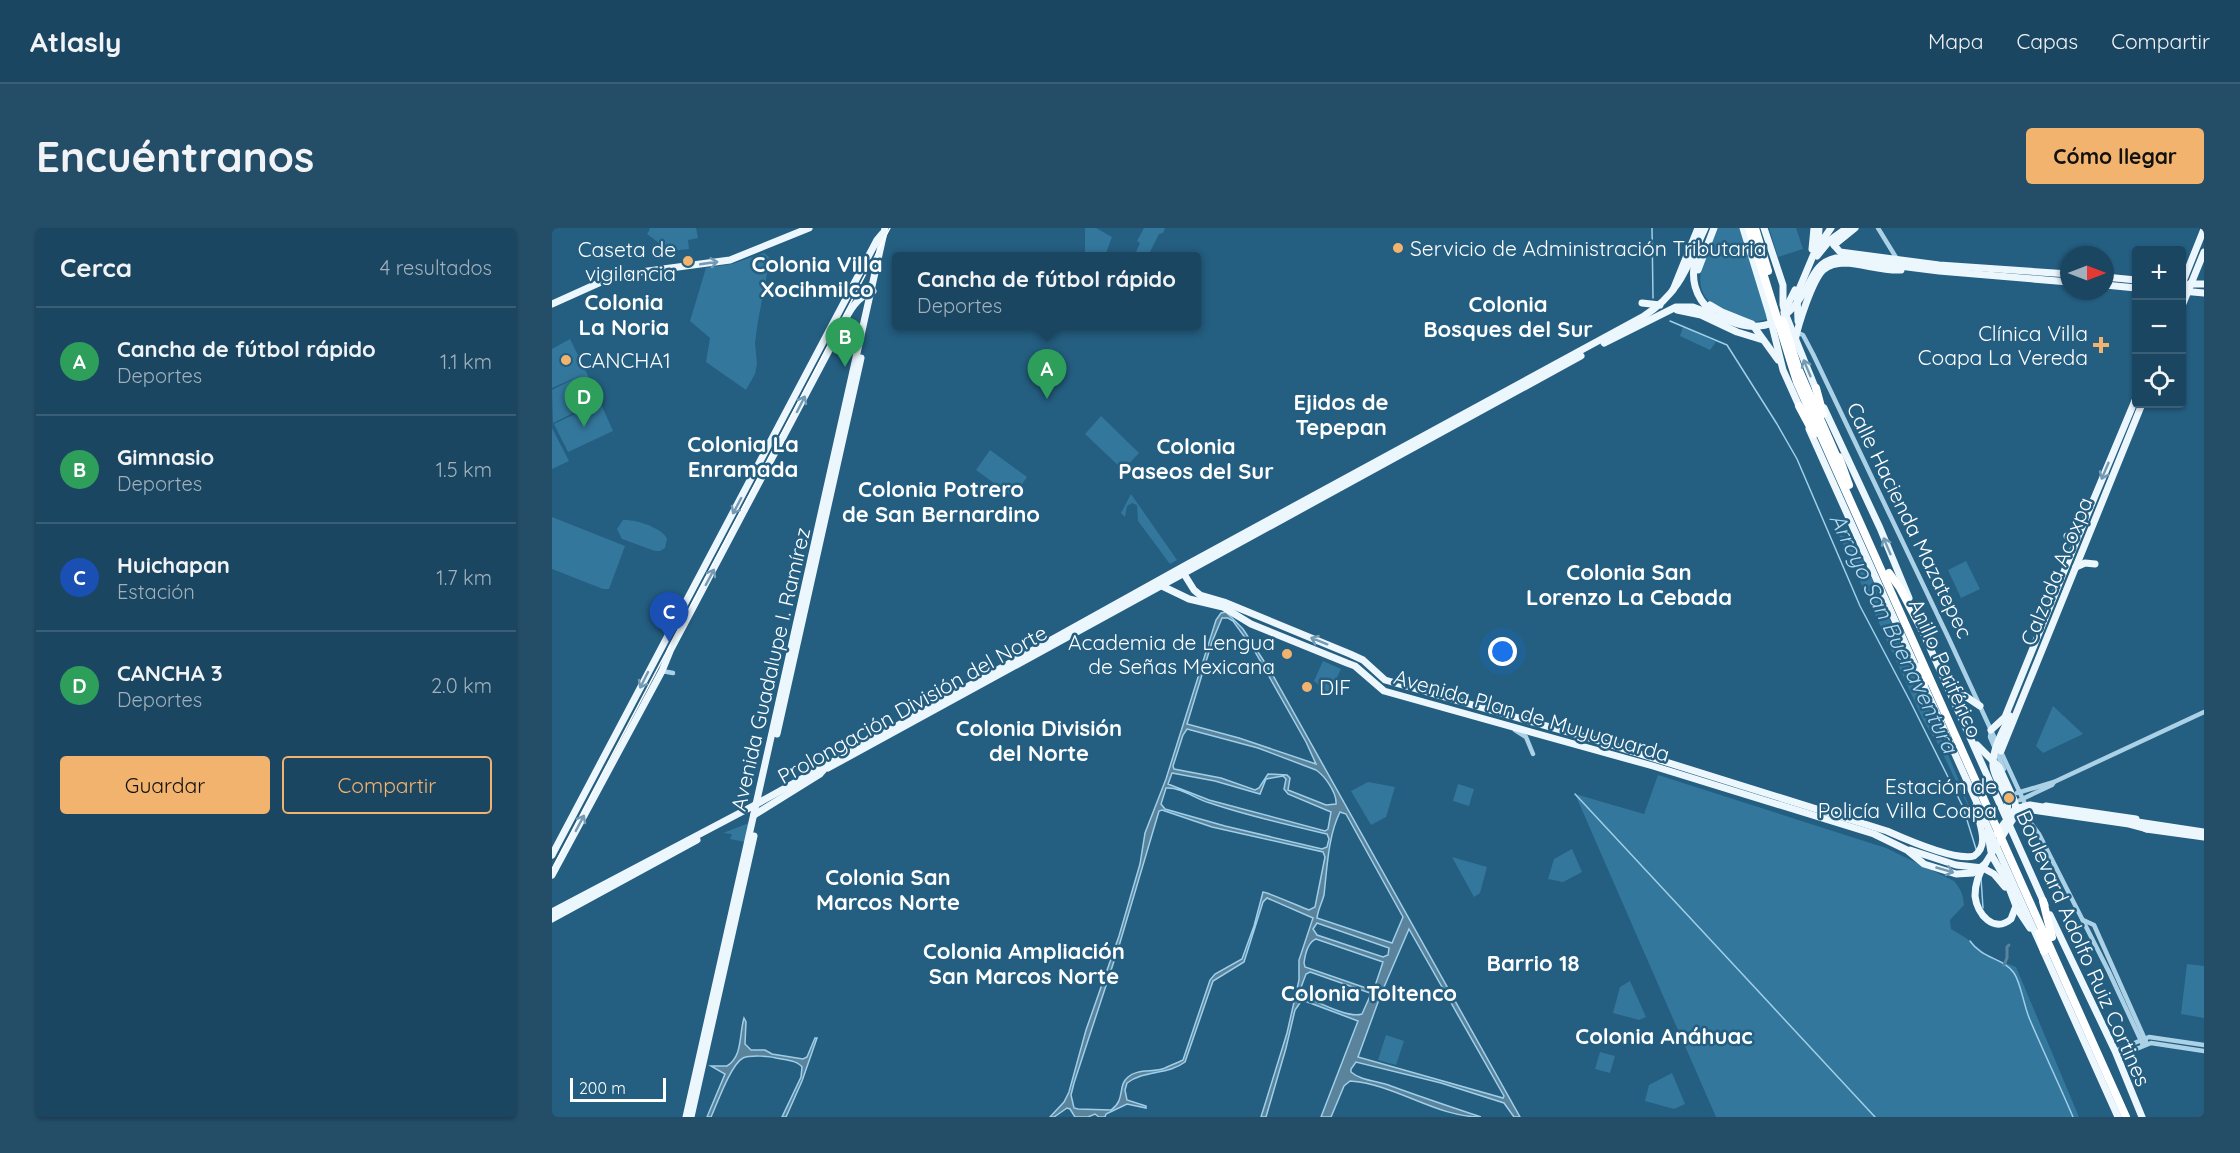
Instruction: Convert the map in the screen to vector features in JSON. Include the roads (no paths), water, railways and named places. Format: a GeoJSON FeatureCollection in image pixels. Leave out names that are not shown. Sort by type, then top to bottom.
{"type":"FeatureCollection","features":[{"type":"Feature","properties":{"kind":"highway","name":"Anillo Periférico"},"geometry":{"type":"LineString","coordinates":[[1749,228],[1797,382],[2126,1117]]}},
{"type":"Feature","properties":{"kind":"highway","name":"Anillo Periférico"},"geometry":{"type":"LineString","coordinates":[[1755,228],[1781,319],[1798,368],[2132,1117]]}},
{"type":"Feature","properties":{"kind":"highway"},"geometry":{"type":"LineString","coordinates":[[1775,343],[1780,332],[1781,319]]}},
{"type":"Feature","properties":{"kind":"highway"},"geometry":{"type":"LineString","coordinates":[[1781,319],[1794,333]]}},
{"type":"Feature","properties":{"kind":"highway"},"geometry":{"type":"LineString","coordinates":[[1816,388],[1820,407],[1849,485]]}},
{"type":"Feature","properties":{"kind":"highway"},"geometry":{"type":"LineString","coordinates":[[1799,406],[1826,457],[1835,468]]}},
{"type":"Feature","properties":{"kind":"highway"},"geometry":{"type":"LineString","coordinates":[[1889,573],[1900,588],[1924,633]]}},
{"type":"Feature","properties":{"kind":"highway"},"geometry":{"type":"LineString","coordinates":[[1922,658],[1924,683]]}},
{"type":"Feature","properties":{"kind":"highway"},"geometry":{"type":"LineString","coordinates":[[2030,901],[2044,951]]}},
{"type":"Feature","properties":{"kind":"highway"},"geometry":{"type":"LineString","coordinates":[[2043,901],[2052,937]]}},
{"type":"Feature","properties":{"kind":"main road"},"geometry":{"type":"LineString","coordinates":[[552,304],[601,282],[626,274],[730,260],[809,228]]}},
{"type":"Feature","properties":{"kind":"main road"},"geometry":{"type":"LineString","coordinates":[[1672,292],[1698,228]]}},
{"type":"Feature","properties":{"kind":"main road"},"geometry":{"type":"LineString","coordinates":[[1183,571],[1644,316],[1660,305],[1672,292],[1689,265],[1707,228]]}},
{"type":"Feature","properties":{"kind":"main road"},"geometry":{"type":"LineString","coordinates":[[1698,295],[1694,281],[1694,267],[1707,228]]}},
{"type":"Feature","properties":{"kind":"main road"},"geometry":{"type":"LineString","coordinates":[[1714,228],[1697,274],[1703,297],[1719,311],[1750,322],[1784,370]]}},
{"type":"Feature","properties":{"kind":"main road","name":"Boulevard Adolfo Ruiz Cortines"},"geometry":{"type":"LineString","coordinates":[[1743,228],[1781,319]]}},
{"type":"Feature","properties":{"kind":"main road","name":"Boulevard Adolfo Ruiz Cortines"},"geometry":{"type":"LineString","coordinates":[[1764,228],[1783,285],[1783,305],[1775,343],[1784,370],[2118,1117]]}},
{"type":"Feature","properties":{"kind":"main road"},"geometry":{"type":"LineString","coordinates":[[1781,319],[1812,251],[1814,228]]}},
{"type":"Feature","properties":{"kind":"main road"},"geometry":{"type":"LineString","coordinates":[[1817,248],[1819,228]]}},
{"type":"Feature","properties":{"kind":"main road"},"geometry":{"type":"LineString","coordinates":[[1794,333],[1797,294],[1817,248],[1831,228]]}},
{"type":"Feature","properties":{"kind":"main road"},"geometry":{"type":"LineString","coordinates":[[1835,228],[1834,245],[1840,252],[1899,260],[2060,273]]}},
{"type":"Feature","properties":{"kind":"main road"},"geometry":{"type":"LineString","coordinates":[[1781,319],[1798,295],[1820,250],[1847,228]]}},
{"type":"Feature","properties":{"kind":"main road"},"geometry":{"type":"LineString","coordinates":[[1834,245],[1855,228]]}},
{"type":"Feature","properties":{"kind":"main road"},"geometry":{"type":"LineString","coordinates":[[552,855],[877,240],[885,229]]}},
{"type":"Feature","properties":{"kind":"main road","name":"Avenida Guadalupe I. Ramírez"},"geometry":{"type":"LineString","coordinates":[[686,1117],[849,416],[885,229]]}},
{"type":"Feature","properties":{"kind":"main road"},"geometry":{"type":"LineString","coordinates":[[2186,274],[2204,229]]}},
{"type":"Feature","properties":{"kind":"main road"},"geometry":{"type":"LineString","coordinates":[[2186,289],[2204,252]]}},
{"type":"Feature","properties":{"kind":"main road"},"geometry":{"type":"LineString","coordinates":[[1183,571],[1669,310],[1694,307],[1727,320],[1754,327],[1781,319],[1798,302],[1814,272],[1824,263],[1839,258],[1913,268],[2060,281]]}},
{"type":"Feature","properties":{"kind":"main road"},"geometry":{"type":"LineString","coordinates":[[1794,333],[1818,276],[1828,266],[1845,263],[1892,270],[1913,268]]}},
{"type":"Feature","properties":{"kind":"main road"},"geometry":{"type":"LineString","coordinates":[[1689,265],[1689,278],[1698,295],[1709,309],[1727,320]]}},
{"type":"Feature","properties":{"kind":"main road"},"geometry":{"type":"LineString","coordinates":[[2114,278],[2132,280]]}},
{"type":"Feature","properties":{"kind":"main road"},"geometry":{"type":"LineString","coordinates":[[2186,289],[2204,285]]}},
{"type":"Feature","properties":{"kind":"main road"},"geometry":{"type":"LineString","coordinates":[[2114,286],[2132,288]]}},
{"type":"Feature","properties":{"kind":"main road"},"geometry":{"type":"LineString","coordinates":[[2186,289],[2204,293]]}},
{"type":"Feature","properties":{"kind":"main road"},"geometry":{"type":"LineString","coordinates":[[552,875],[853,307],[862,296],[873,291]]}},
{"type":"Feature","properties":{"kind":"main road","name":"Avenida Guadalupe I. Ramírez"},"geometry":{"type":"LineString","coordinates":[[691,1117],[873,291]]}},
{"type":"Feature","properties":{"kind":"main road"},"geometry":{"type":"LineString","coordinates":[[1642,303],[1660,305]]}},
{"type":"Feature","properties":{"kind":"main road"},"geometry":{"type":"LineString","coordinates":[[853,307],[866,315]]}},
{"type":"Feature","properties":{"kind":"main road"},"geometry":{"type":"LineString","coordinates":[[1669,310],[1697,314],[1765,342]]}},
{"type":"Feature","properties":{"kind":"main road","name":"Boulevard Adolfo Ruiz Cortines"},"geometry":{"type":"LineString","coordinates":[[1794,333],[1924,633],[2043,901],[2116,1054],[2142,1117]]}},
{"type":"Feature","properties":{"kind":"main road","name":"Calzada Acoxpa"},"geometry":{"type":"LineString","coordinates":[[2000,724],[2038,638],[2076,567],[2134,408]]}},
{"type":"Feature","properties":{"kind":"main road","name":"Calzada Acoxpa"},"geometry":{"type":"LineString","coordinates":[[2001,751],[2083,526],[2130,422],[2139,408]]}},
{"type":"Feature","properties":{"kind":"main road"},"geometry":{"type":"LineString","coordinates":[[2067,536],[2074,536],[2087,523],[2092,526]]}},
{"type":"Feature","properties":{"kind":"main road"},"geometry":{"type":"LineString","coordinates":[[2076,567],[2085,563],[2095,564]]}},
{"type":"Feature","properties":{"kind":"main road","name":"Prolongación División del Norte"},"geometry":{"type":"LineString","coordinates":[[826,769],[1105,614],[1153,584],[1183,571]]}},
{"type":"Feature","properties":{"kind":"main road","name":"Prolongación División del Norte"},"geometry":{"type":"LineString","coordinates":[[552,912],[757,810],[773,794],[1105,614],[1144,596],[1183,571]]}},
{"type":"Feature","properties":{"kind":"main road","name":"Avenida Plan de Muyuguarda"},"geometry":{"type":"LineString","coordinates":[[1183,571],[1194,590],[1200,595],[1224,602],[1350,654],[1363,660],[1385,680],[1589,738],[1875,831]]}},
{"type":"Feature","properties":{"kind":"main road","name":"Avenida Plan de Muyuguarda"},"geometry":{"type":"LineString","coordinates":[[1162,586],[1174,593],[1223,607],[1251,624],[1355,666],[1384,691],[1875,831]]}},
{"type":"Feature","properties":{"kind":"main road"},"geometry":{"type":"LineString","coordinates":[[1144,596],[1152,596],[1165,591],[1174,593]]}},
{"type":"Feature","properties":{"kind":"main road"},"geometry":{"type":"LineString","coordinates":[[2002,824],[2009,804],[1995,775],[1994,759],[2036,651],[2038,638]]}},
{"type":"Feature","properties":{"kind":"main road"},"geometry":{"type":"LineString","coordinates":[[1949,685],[1980,706]]}},
{"type":"Feature","properties":{"kind":"main road"},"geometry":{"type":"LineString","coordinates":[[1987,723],[2000,724],[2010,730]]}},
{"type":"Feature","properties":{"kind":"main road"},"geometry":{"type":"LineString","coordinates":[[1991,730],[2000,724]]}},
{"type":"Feature","properties":{"kind":"main road"},"geometry":{"type":"LineString","coordinates":[[1971,735],[1997,764],[2014,802],[2016,812],[2013,819],[1985,864],[1977,882],[1976,897],[1983,916],[1994,924],[2008,922],[2015,910],[2015,901],[1992,856],[1987,826]]}},
{"type":"Feature","properties":{"kind":"main road"},"geometry":{"type":"LineString","coordinates":[[757,810],[824,774],[826,769],[823,768],[867,742]]}},
{"type":"Feature","properties":{"kind":"main road"},"geometry":{"type":"LineString","coordinates":[[764,788],[773,794]]}},
{"type":"Feature","properties":{"kind":"main road"},"geometry":{"type":"LineString","coordinates":[[1875,831],[1959,857],[1972,856],[1979,852],[1983,843],[1975,799]]}},
{"type":"Feature","properties":{"kind":"main road"},"geometry":{"type":"LineString","coordinates":[[2021,801],[2039,809],[2204,837]]}},
{"type":"Feature","properties":{"kind":"main road"},"geometry":{"type":"LineString","coordinates":[[1875,831],[1913,845],[1969,860],[1985,851],[2014,808],[2031,805],[2204,831]]}},
{"type":"Feature","properties":{"kind":"main road"},"geometry":{"type":"LineString","coordinates":[[2013,830],[2016,816],[2039,809],[2173,825],[2204,831]]}},
{"type":"Feature","properties":{"kind":"main road","name":"Prolongación División del Norte"},"geometry":{"type":"LineString","coordinates":[[552,919],[757,810]]}},
{"type":"Feature","properties":{"kind":"main road"},"geometry":{"type":"LineString","coordinates":[[2013,819],[2021,812],[2029,810],[2129,824],[2148,829]]}},
{"type":"Feature","properties":{"kind":"main road"},"geometry":{"type":"LineString","coordinates":[[2171,833],[2168,829],[2173,825]]}},
{"type":"Feature","properties":{"kind":"main road"},"geometry":{"type":"LineString","coordinates":[[1875,831],[1927,865],[1959,874],[1973,873],[1985,864]]}},
{"type":"Feature","properties":{"kind":"main road"},"geometry":{"type":"LineString","coordinates":[[1907,850],[1917,851],[1959,866],[1980,867],[1997,877],[2035,933]]}},
{"type":"Feature","properties":{"kind":"street"},"geometry":{"type":"LineString","coordinates":[[1878,228],[1891,252],[1899,260]]}},
{"type":"Feature","properties":{"kind":"street","name":"Calle Hacienda Mazatepec"},"geometry":{"type":"LineString","coordinates":[[1794,333],[1803,335],[1813,354],[2014,779],[2017,794]]}},
{"type":"Feature","properties":{"kind":"street"},"geometry":{"type":"LineString","coordinates":[[1153,584],[1162,586]]}},
{"type":"Feature","properties":{"kind":"street"},"geometry":{"type":"LineString","coordinates":[[664,641],[671,649]]}},
{"type":"Feature","properties":{"kind":"street"},"geometry":{"type":"LineString","coordinates":[[662,671],[673,673]]}},
{"type":"Feature","properties":{"kind":"street"},"geometry":{"type":"LineString","coordinates":[[2017,794],[2054,782],[2204,712]]}},
{"type":"Feature","properties":{"kind":"street"},"geometry":{"type":"LineString","coordinates":[[1507,727],[1524,735],[1533,754]]}},
{"type":"Feature","properties":{"kind":"street","name":"Calle Hacienda Mazatepec"},"geometry":{"type":"LineString","coordinates":[[1991,730],[1989,735],[1991,742],[2025,812],[2039,834],[2111,971],[2144,1041]]}},
{"type":"Feature","properties":{"kind":"street"},"geometry":{"type":"LineString","coordinates":[[2014,779],[2032,788]]}},
{"type":"Feature","properties":{"kind":"street"},"geometry":{"type":"LineString","coordinates":[[2021,801],[2054,782]]}},
{"type":"Feature","properties":{"kind":"street","name":"Calle Hacienda Mazatepec"},"geometry":{"type":"LineString","coordinates":[[2083,920],[2094,926],[2111,971]]}},
{"type":"Feature","properties":{"kind":"street"},"geometry":{"type":"LineString","coordinates":[[2116,1054],[2144,1041],[2204,1045]]}},
{"type":"Feature","properties":{"kind":"street"},"geometry":{"type":"LineString","coordinates":[[2157,1041],[2204,1051]]}},
{"type":"Feature","properties":{"kind":"waterway","name":"Arroyo San Buenaventura"},"geometry":{"type":"LineString","coordinates":[[1652,228],[1653,298]]}},
{"type":"Feature","properties":{"kind":"waterway","name":"Arroyo San Buenaventura"},"geometry":{"type":"LineString","coordinates":[[1670,321],[1727,345],[1777,424],[1797,459],[1860,606],[1963,807],[1976,849]]}},
{"type":"Feature","properties":{"kind":"waterway"},"geometry":{"type":"LineString","coordinates":[[1575,794],[1875,1117]]}},
{"type":"Feature","properties":{"kind":"waterway","name":"Arroyo San Buenaventura"},"geometry":{"type":"LineString","coordinates":[[1981,878],[1983,908]]}},
{"type":"Feature","properties":{"kind":"waterway","name":"Arroyo San Buenaventura"},"geometry":{"type":"LineString","coordinates":[[1970,941],[1981,951],[2005,964],[2014,973],[2030,1020],[2073,1117]]}},
{"type":"Feature","properties":{"kind":"waterway"},"geometry":{"type":"LineString","coordinates":[[2004,965],[2009,945]]}},
{"type":"Feature","properties":{"kind":"tram line"},"geometry":{"type":"LineString","coordinates":[[552,869],[890,228]]}},
{"type":"Feature","properties":{"kind":"place","name":"Servicio de Administración Tributaria"},"geometry":{"type":"Point","coordinates":[1398,248]}},
{"type":"Feature","properties":{"kind":"place","name":"Caseta de vigilancia"},"geometry":{"type":"Point","coordinates":[688,261]}},
{"type":"Feature","properties":{"kind":"place","name":"Clínica Villa Coapa La Vereda"},"geometry":{"type":"Point","coordinates":[2101,345]}},
{"type":"Feature","properties":{"kind":"place","name":"CANCHA1"},"geometry":{"type":"Point","coordinates":[566,360]}},
{"type":"Feature","properties":{"kind":"place","name":"Gimnasio"},"geometry":{"type":"Point","coordinates":[845,367]}},
{"type":"Feature","properties":{"kind":"place","name":"Cancha de fútbol rápido"},"geometry":{"type":"Point","coordinates":[1047,399]}},
{"type":"Feature","properties":{"kind":"place","name":"CANCHA 3"},"geometry":{"type":"Point","coordinates":[584,427]}},
{"type":"Feature","properties":{"kind":"place","name":"Huichapan"},"geometry":{"type":"Point","coordinates":[669,642]}},
{"type":"Feature","properties":{"kind":"place","name":"Academia de Lengua de Señas Mexicana"},"geometry":{"type":"Point","coordinates":[1287,654]}},
{"type":"Feature","properties":{"kind":"place","name":"DIF"},"geometry":{"type":"Point","coordinates":[1307,687]}},
{"type":"Feature","properties":{"kind":"place","name":"Estación de Policía Villa Coapa"},"geometry":{"type":"Point","coordinates":[2009,798]}},
{"type":"Feature","properties":{"kind":"district","name":"Colonia Villa Xocihmilco"},"geometry":{"type":"Point","coordinates":[817,276]}},
{"type":"Feature","properties":{"kind":"district","name":"Colonia La Noria"},"geometry":{"type":"Point","coordinates":[624,314]}},
{"type":"Feature","properties":{"kind":"district","name":"Colonia Bosques del Sur"},"geometry":{"type":"Point","coordinates":[1508,316]}},
{"type":"Feature","properties":{"kind":"district","name":"Ejidos de Tepepan"},"geometry":{"type":"Point","coordinates":[1341,414]}},
{"type":"Feature","properties":{"kind":"district","name":"Colonia La Enramada"},"geometry":{"type":"Point","coordinates":[743,456]}},
{"type":"Feature","properties":{"kind":"district","name":"Colonia Paseos del Sur"},"geometry":{"type":"Point","coordinates":[1196,458]}},
{"type":"Feature","properties":{"kind":"district","name":"Colonia Potrero de San Bernardino"},"geometry":{"type":"Point","coordinates":[941,502]}},
{"type":"Feature","properties":{"kind":"district","name":"Colonia San Lorenzo La Cebada"},"geometry":{"type":"Point","coordinates":[1629,584]}},
{"type":"Feature","properties":{"kind":"district","name":"Colonia División del Norte"},"geometry":{"type":"Point","coordinates":[1039,740]}},
{"type":"Feature","properties":{"kind":"district","name":"Colonia San Marcos Norte"},"geometry":{"type":"Point","coordinates":[888,890]}},
{"type":"Feature","properties":{"kind":"district","name":"Barrio 18"},"geometry":{"type":"Point","coordinates":[1533,963]}},
{"type":"Feature","properties":{"kind":"district","name":"Colonia Ampliación San Marcos Norte"},"geometry":{"type":"Point","coordinates":[1024,964]}},
{"type":"Feature","properties":{"kind":"district","name":"Colonia Toltenco"},"geometry":{"type":"Point","coordinates":[1369,993]}},
{"type":"Feature","properties":{"kind":"district","name":"Colonia Anáhuac"},"geometry":{"type":"Point","coordinates":[1664,1036]}}]}
